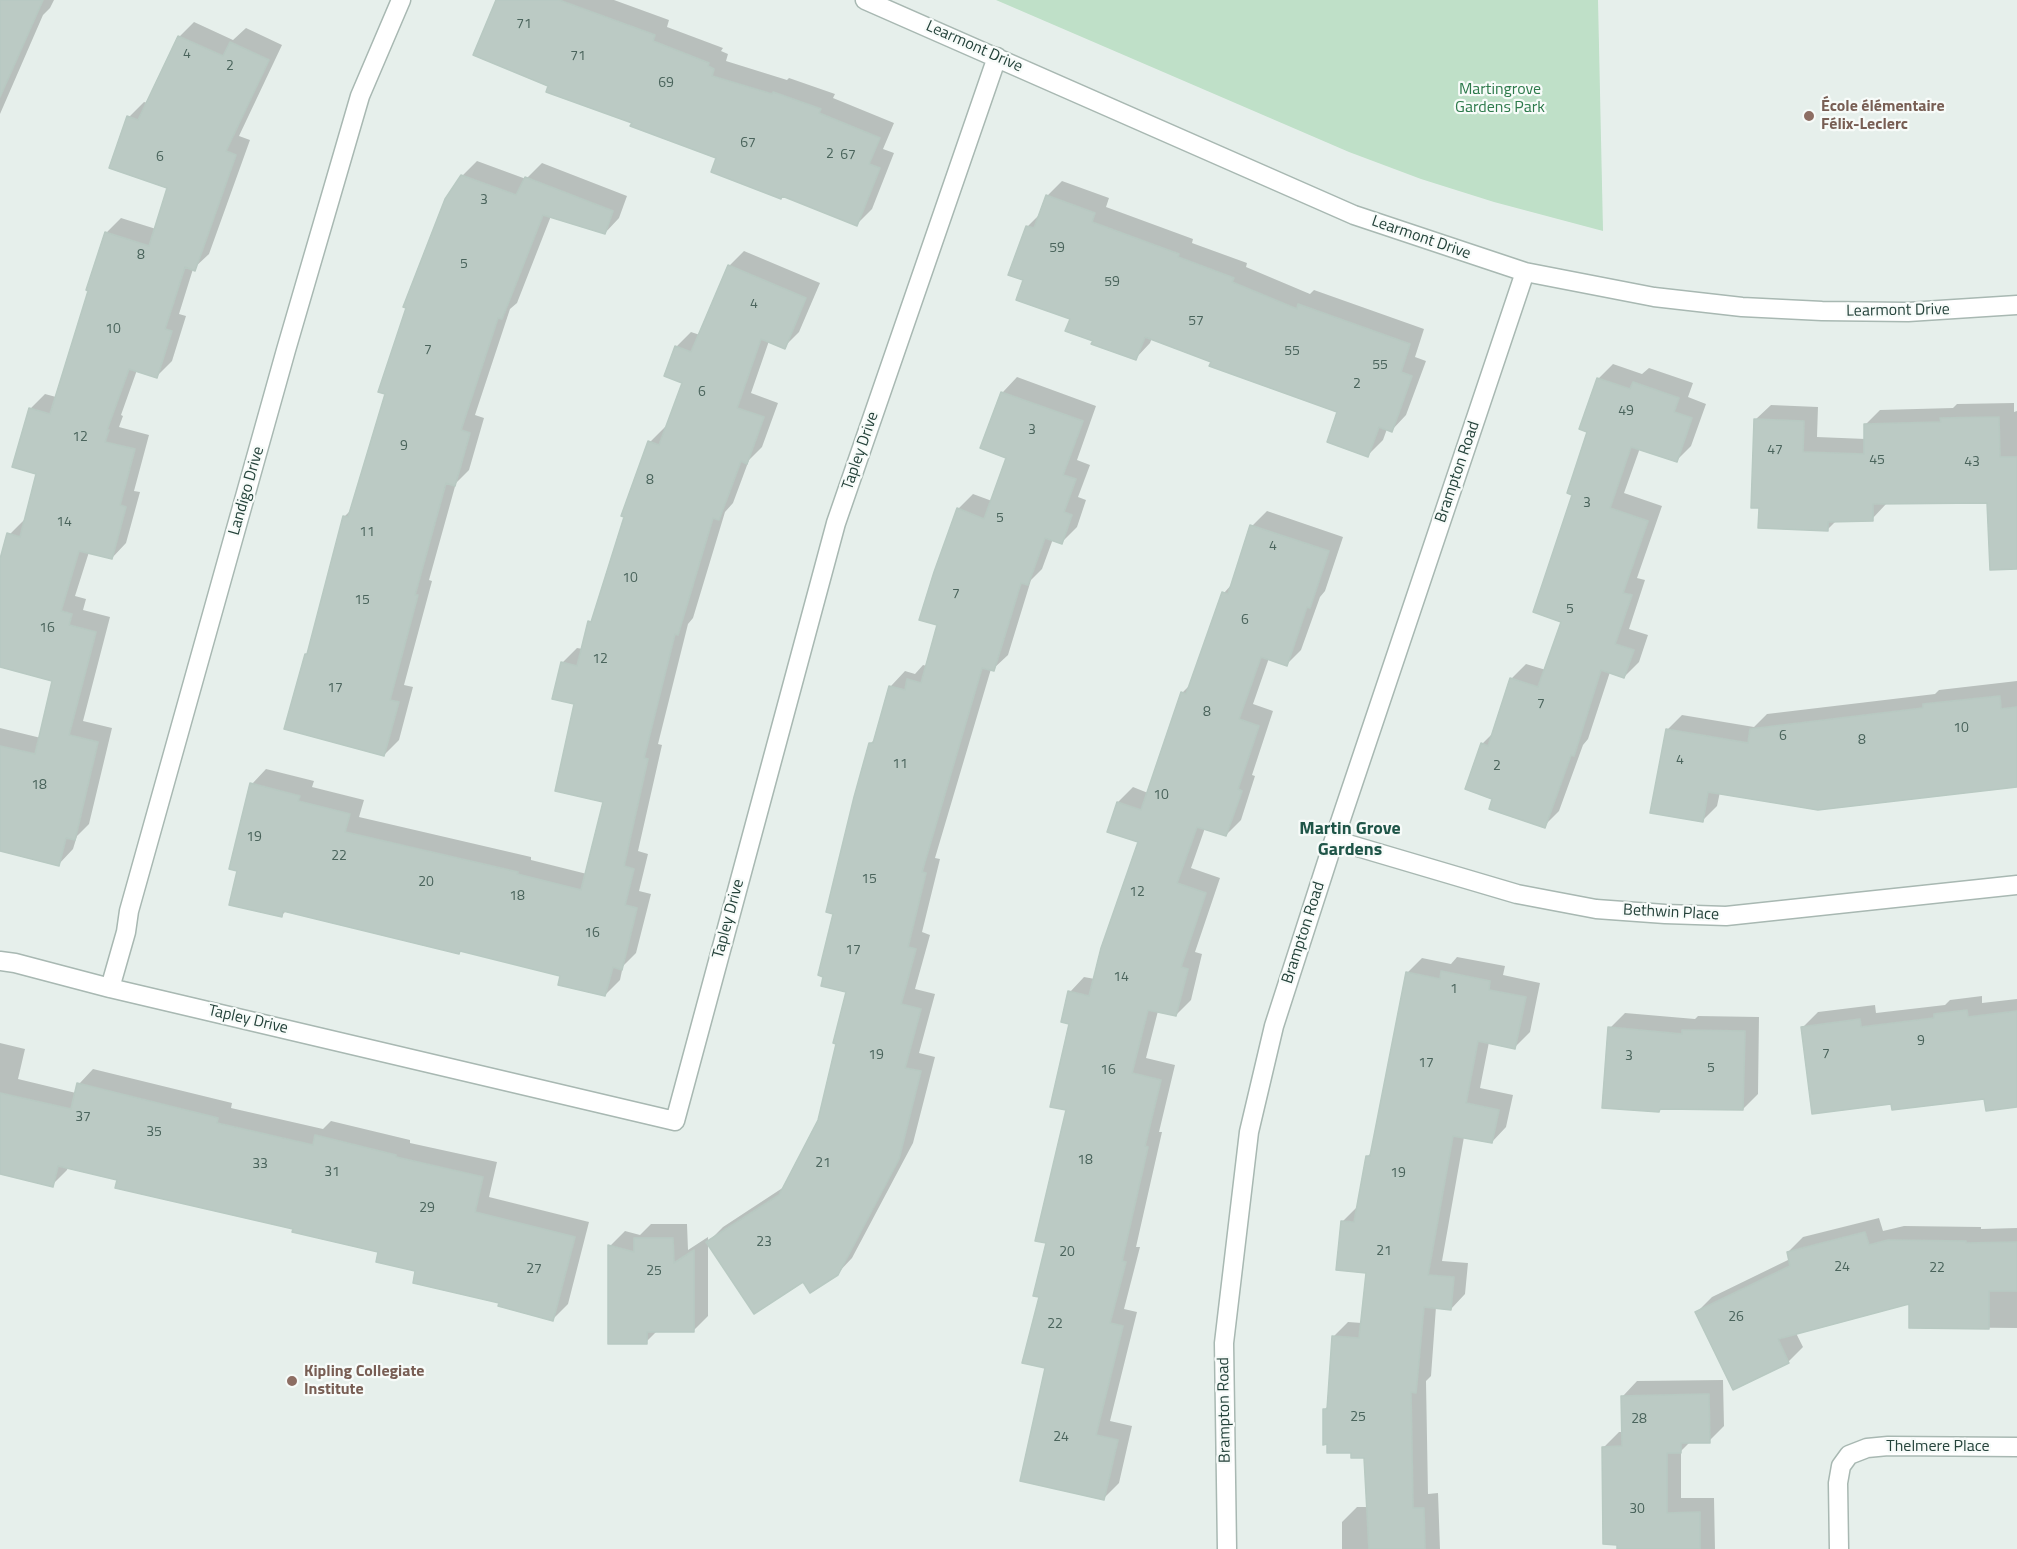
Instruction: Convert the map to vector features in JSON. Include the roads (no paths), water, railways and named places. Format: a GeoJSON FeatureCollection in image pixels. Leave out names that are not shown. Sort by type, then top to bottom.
{"type":"FeatureCollection","features":[{"type":"Feature","properties":{"kind":"street","name":"Landigo Drive"},"geometry":{"type":"LineString","coordinates":[[110,988],[138,876],[360,96],[401,0]]}},
{"type":"Feature","properties":{"kind":"street","name":"Learmont Drive"},"geometry":{"type":"LineString","coordinates":[[865,0],[1354,215],[1525,272],[1654,297],[1742,307],[1822,312],[1908,312],[2017,305]]}},
{"type":"Feature","properties":{"kind":"street","name":"Tapley Drive"},"geometry":{"type":"LineString","coordinates":[[0,961],[675,1121],[837,523],[997,57]]}},
{"type":"Feature","properties":{"kind":"street","name":"Brampton Road"},"geometry":{"type":"LineString","coordinates":[[1227,1549],[1224,1343],[1249,1132],[1274,1026],[1334,840],[1525,272]]}},
{"type":"Feature","properties":{"kind":"street","name":"Bethwin Place"},"geometry":{"type":"LineString","coordinates":[[1334,840],[1517,894],[1596,909],[1665,915],[1726,916],[2017,885]]}},
{"type":"Feature","properties":{"kind":"street","name":"Thelmere Place"},"geometry":{"type":"LineString","coordinates":[[1839,1549],[1838,1483],[1841,1466],[1849,1455],[1867,1448],[1888,1446],[2017,1447]]}},
{"type":"Feature","properties":{"kind":"place","name":"École élémentaire Félix-Leclerc"},"geometry":{"type":"Point","coordinates":[1809,116]}},
{"type":"Feature","properties":{"kind":"place","name":"Kipling Collegiate Institute"},"geometry":{"type":"Point","coordinates":[292,1381]}},
{"type":"Feature","properties":{"kind":"district","name":"Martin Grove Gardens"},"geometry":{"type":"Point","coordinates":[1350,840]}},
{"type":"Feature","properties":{"kind":"park label","name":"Martingrove Gardens Park"},"geometry":{"type":"Point","coordinates":[1500,99]}}]}
